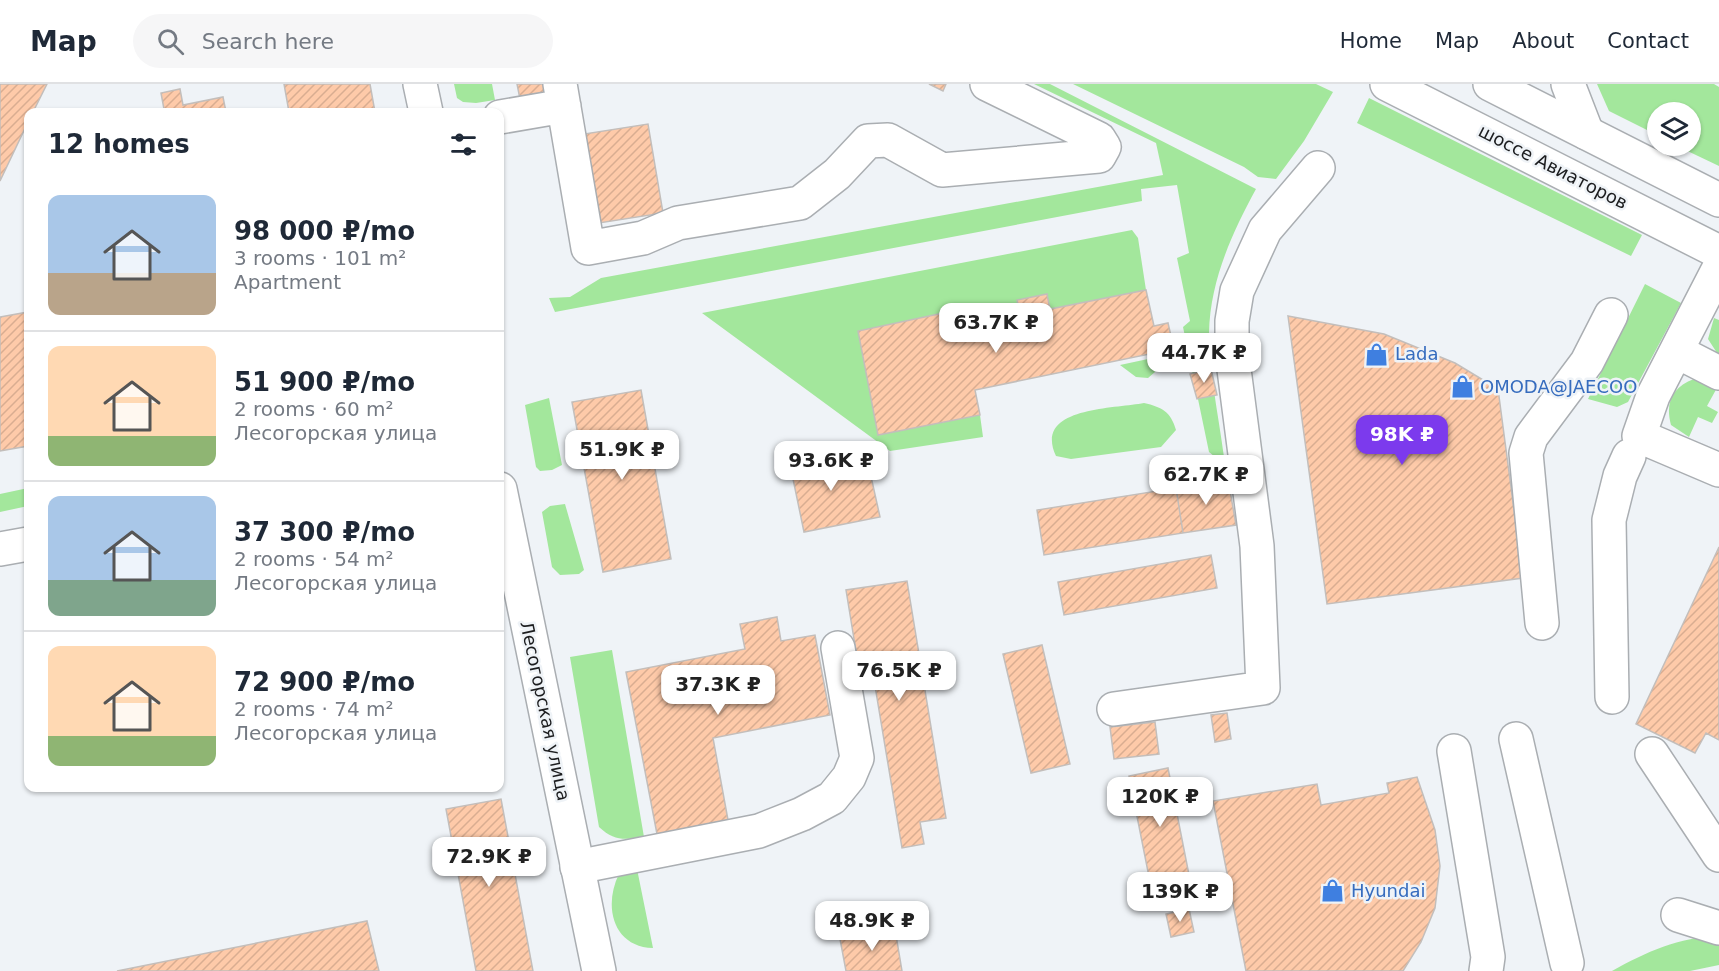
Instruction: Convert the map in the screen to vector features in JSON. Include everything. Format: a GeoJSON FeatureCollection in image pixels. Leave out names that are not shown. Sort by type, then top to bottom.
{"type":"FeatureCollection","features":[{"type":"Feature","properties":{"kind":"main road"},"geometry":{"type":"LineString","coordinates":[[420,84],[425,108]]}},
{"type":"Feature","properties":{"kind":"main road"},"geometry":{"type":"LineString","coordinates":[[504,116],[562,95],[588,248],[643,238],[678,223],[800,203],[837,174],[868,141],[888,140],[942,170],[1099,156],[1104,147],[1099,139],[987,84]]}},
{"type":"Feature","properties":{"kind":"main road","name":"шоссе Авиаторов"},"geometry":{"type":"LineString","coordinates":[[1388,84],[1719,252]]}},
{"type":"Feature","properties":{"kind":"main road"},"geometry":{"type":"LineString","coordinates":[[1490,84],[1719,200]]}},
{"type":"Feature","properties":{"kind":"main road"},"geometry":{"type":"LineString","coordinates":[[1568,84],[1587,134]]}},
{"type":"Feature","properties":{"kind":"main road"},"geometry":{"type":"LineString","coordinates":[[1114,709],[1263,688],[1257,546],[1232,354],[1232,321],[1237,291],[1265,230],[1318,168]]}},
{"type":"Feature","properties":{"kind":"main road"},"geometry":{"type":"LineString","coordinates":[[1660,221],[1679,180]]}},
{"type":"Feature","properties":{"kind":"main road"},"geometry":{"type":"LineString","coordinates":[[1719,268],[1653,396],[1639,436],[1719,470]]}},
{"type":"Feature","properties":{"kind":"main road"},"geometry":{"type":"LineString","coordinates":[[1542,623],[1526,453],[1531,437],[1587,363],[1611,315]]}},
{"type":"Feature","properties":{"kind":"main road"},"geometry":{"type":"LineString","coordinates":[[1677,352],[1719,373]]}},
{"type":"Feature","properties":{"kind":"main road"},"geometry":{"type":"LineString","coordinates":[[1612,697],[1609,520],[1620,476],[1629,456]]}},
{"type":"Feature","properties":{"kind":"main road","name":"Лесогорская улица"},"geometry":{"type":"LineString","coordinates":[[504,509],[598,969]]}},
{"type":"Feature","properties":{"kind":"main road"},"geometry":{"type":"LineString","coordinates":[[0,549],[24,545]]}},
{"type":"Feature","properties":{"kind":"main road"},"geometry":{"type":"LineString","coordinates":[[577,867],[759,831],[802,814],[832,798],[849,777],[857,758],[837,648]]}},
{"type":"Feature","properties":{"kind":"main road"},"geometry":{"type":"LineString","coordinates":[[1516,739],[1568,963]]}},
{"type":"Feature","properties":{"kind":"main road"},"geometry":{"type":"LineString","coordinates":[[1454,751],[1488,957],[1486,971]]}},
{"type":"Feature","properties":{"kind":"main road"},"geometry":{"type":"LineString","coordinates":[[1652,754],[1719,855]]}},
{"type":"Feature","properties":{"kind":"main road"},"geometry":{"type":"LineString","coordinates":[[1678,915],[1719,927]]}},
{"type":"Feature","properties":{"kind":"green space"},"geometry":{"type":"Polygon","coordinates":[[[454,84],[492,84],[495,100],[476,103],[463,102],[457,98],[454,84]]]}},
{"type":"Feature","properties":{"kind":"green space"},"geometry":{"type":"Polygon","coordinates":[[[1034,84],[1050,84],[1256,189],[1224,258],[1210,314],[1211,363],[1224,457],[1215,457],[1209,452],[1183,327],[1190,321],[1177,258],[1189,253],[1177,185],[1141,189],[1142,201],[555,312],[549,298],[570,297],[601,278],[1163,175],[1156,143],[1034,84]]]}},
{"type":"Feature","properties":{"kind":"green space"},"geometry":{"type":"Polygon","coordinates":[[[1073,84],[1316,84],[1333,92],[1304,141],[1276,179],[1258,177],[1244,167],[1073,84]]]}},
{"type":"Feature","properties":{"kind":"green space"},"geometry":{"type":"Polygon","coordinates":[[[1597,84],[1714,84],[1719,87],[1719,166],[1698,156],[1701,156],[1701,102],[1647,102],[1647,130],[1609,111],[1597,84]]]}},
{"type":"Feature","properties":{"kind":"green space"},"geometry":{"type":"Polygon","coordinates":[[[1369,98],[1642,235],[1631,256],[1357,123],[1369,98]]]}},
{"type":"Feature","properties":{"kind":"green space"},"geometry":{"type":"Polygon","coordinates":[[[1132,230],[1138,238],[1146,290],[1050,309],[1047,294],[1017,300],[1019,309],[955,322],[952,311],[859,331],[878,435],[980,415],[983,437],[890,451],[702,313],[1132,230]]]}},
{"type":"Feature","properties":{"kind":"green space"},"geometry":{"type":"Polygon","coordinates":[[[1645,284],[1681,303],[1628,402],[1617,407],[1588,399],[1645,284]]]}},
{"type":"Feature","properties":{"kind":"green space"},"geometry":{"type":"Polygon","coordinates":[[[1714,318],[1719,320],[1719,356],[1708,339],[1714,318]]]}},
{"type":"Feature","properties":{"kind":"green space"},"geometry":{"type":"Polygon","coordinates":[[[1162,356],[1155,372],[1148,378],[1136,377],[1120,365],[1162,356]]]}},
{"type":"Feature","properties":{"kind":"green space"},"geometry":{"type":"Polygon","coordinates":[[[1694,379],[1718,386],[1707,406],[1718,412],[1712,423],[1698,417],[1689,437],[1671,425],[1669,410],[1675,391],[1694,379]]]}},
{"type":"Feature","properties":{"kind":"green space"},"geometry":{"type":"Polygon","coordinates":[[[549,398],[562,465],[552,470],[540,471],[536,467],[525,405],[549,398]]]}},
{"type":"Feature","properties":{"kind":"green space"},"geometry":{"type":"Polygon","coordinates":[[[1144,403],[1165,411],[1174,424],[1176,430],[1161,447],[1071,459],[1056,456],[1052,440],[1056,428],[1066,419],[1096,409],[1144,403]]]}},
{"type":"Feature","properties":{"kind":"green space"},"geometry":{"type":"Polygon","coordinates":[[[24,489],[24,507],[0,512],[0,494],[24,489]]]}},
{"type":"Feature","properties":{"kind":"green space"},"geometry":{"type":"Polygon","coordinates":[[[565,504],[584,570],[579,574],[560,575],[552,567],[542,512],[550,506],[565,504]]]}},
{"type":"Feature","properties":{"kind":"green space"},"geometry":{"type":"Polygon","coordinates":[[[612,650],[644,837],[631,839],[615,837],[599,827],[570,657],[612,650]]]}},
{"type":"Feature","properties":{"kind":"green space"},"geometry":{"type":"Polygon","coordinates":[[[637,869],[653,948],[639,946],[620,933],[612,911],[614,886],[619,874],[637,869]]]}},
{"type":"Feature","properties":{"kind":"green space"},"geometry":{"type":"Polygon","coordinates":[[[1719,936],[1719,965],[1690,971],[1612,971],[1663,947],[1690,939],[1719,936]]]}},
{"type":"Feature","properties":{"kind":"building"},"geometry":{"type":"Polygon","coordinates":[[[0,84],[47,84],[35,108],[24,108],[24,130],[0,181],[0,84]]]}},
{"type":"Feature","properties":{"kind":"building"},"geometry":{"type":"Polygon","coordinates":[[[284,84],[370,84],[374,108],[288,108],[284,84]]]}},
{"type":"Feature","properties":{"kind":"building"},"geometry":{"type":"Polygon","coordinates":[[[517,84],[544,84],[547,99],[521,104],[517,84]]]}},
{"type":"Feature","properties":{"kind":"building"},"geometry":{"type":"Polygon","coordinates":[[[929,84],[946,84],[943,91],[929,84]]]}},
{"type":"Feature","properties":{"kind":"building"},"geometry":{"type":"Polygon","coordinates":[[[180,89],[183,105],[223,97],[225,108],[164,108],[161,93],[180,89]]]}},
{"type":"Feature","properties":{"kind":"building"},"geometry":{"type":"Polygon","coordinates":[[[648,124],[663,213],[599,223],[584,134],[648,124]]]}},
{"type":"Feature","properties":{"kind":"building"},"geometry":{"type":"Polygon","coordinates":[[[1146,290],[1154,326],[1168,323],[1174,349],[975,390],[980,415],[878,435],[858,331],[953,311],[955,322],[1019,309],[1017,300],[1047,294],[1050,309],[1146,290]]]}},
{"type":"Feature","properties":{"kind":"building"},"geometry":{"type":"Polygon","coordinates":[[[24,313],[24,447],[0,451],[0,317],[24,313]]]}},
{"type":"Feature","properties":{"kind":"building"},"geometry":{"type":"Polygon","coordinates":[[[1288,316],[1384,334],[1455,363],[1498,389],[1523,578],[1327,604],[1288,316]]]}},
{"type":"Feature","properties":{"kind":"building"},"geometry":{"type":"Polygon","coordinates":[[[1211,369],[1217,395],[1197,399],[1190,374],[1211,369]]]}},
{"type":"Feature","properties":{"kind":"building"},"geometry":{"type":"Polygon","coordinates":[[[641,390],[671,559],[603,572],[572,402],[641,390]]]}},
{"type":"Feature","properties":{"kind":"building"},"geometry":{"type":"Polygon","coordinates":[[[815,445],[821,473],[868,463],[880,517],[804,532],[787,450],[815,445]]]}},
{"type":"Feature","properties":{"kind":"building"},"geometry":{"type":"Polygon","coordinates":[[[1228,479],[1236,525],[1183,533],[1176,488],[1228,479]]]}},
{"type":"Feature","properties":{"kind":"building"},"geometry":{"type":"Polygon","coordinates":[[[1176,488],[1183,533],[1044,555],[1037,510],[1176,488]]]}},
{"type":"Feature","properties":{"kind":"building"},"geometry":{"type":"Polygon","coordinates":[[[1719,547],[1719,740],[1706,733],[1695,753],[1636,724],[1719,547]]]}},
{"type":"Feature","properties":{"kind":"building"},"geometry":{"type":"Polygon","coordinates":[[[1211,555],[1217,588],[1064,615],[1058,582],[1211,555]]]}},
{"type":"Feature","properties":{"kind":"building"},"geometry":{"type":"Polygon","coordinates":[[[907,581],[946,818],[920,822],[924,844],[902,848],[875,686],[862,688],[846,590],[907,581]]]}},
{"type":"Feature","properties":{"kind":"building"},"geometry":{"type":"Polygon","coordinates":[[[777,617],[781,641],[815,635],[830,715],[713,738],[728,820],[657,834],[626,672],[745,649],[740,624],[777,617]]]}},
{"type":"Feature","properties":{"kind":"building"},"geometry":{"type":"Polygon","coordinates":[[[1042,645],[1070,764],[1031,773],[1003,654],[1042,645]]]}},
{"type":"Feature","properties":{"kind":"building"},"geometry":{"type":"Polygon","coordinates":[[[1227,713],[1231,739],[1215,742],[1211,715],[1227,713]]]}},
{"type":"Feature","properties":{"kind":"building"},"geometry":{"type":"Polygon","coordinates":[[[1155,722],[1159,754],[1114,759],[1110,727],[1155,722]]]}},
{"type":"Feature","properties":{"kind":"building"},"geometry":{"type":"Polygon","coordinates":[[[1168,768],[1190,880],[1151,887],[1129,776],[1168,768]]]}},
{"type":"Feature","properties":{"kind":"building","name":"Hyundai"},"geometry":{"type":"Polygon","coordinates":[[[1417,777],[1435,830],[1440,866],[1435,908],[1421,942],[1403,971],[1246,971],[1213,801],[1317,784],[1321,805],[1389,793],[1387,783],[1417,777]]]}},
{"type":"Feature","properties":{"kind":"building"},"geometry":{"type":"Polygon","coordinates":[[[501,799],[533,971],[476,971],[446,809],[501,799]]]}},
{"type":"Feature","properties":{"kind":"building"},"geometry":{"type":"Polygon","coordinates":[[[1189,909],[1194,932],[1171,937],[1166,914],[1189,909]]]}},
{"type":"Feature","properties":{"kind":"building"},"geometry":{"type":"Polygon","coordinates":[[[367,921],[379,971],[117,971],[367,921]]]}},
{"type":"Feature","properties":{"kind":"building"},"geometry":{"type":"Polygon","coordinates":[[[895,929],[902,971],[846,971],[840,939],[895,929]]]}},
{"type":"Feature","properties":{"kind":"place","name":"Lada"},"geometry":{"type":"Point","coordinates":[1377,354]}},
{"type":"Feature","properties":{"kind":"place","name":"OMODA@JAECOO"},"geometry":{"type":"Point","coordinates":[1462,387]}},
{"type":"Feature","properties":{"kind":"place","name":"Hyundai"},"geometry":{"type":"Point","coordinates":[1333,891]}}]}
